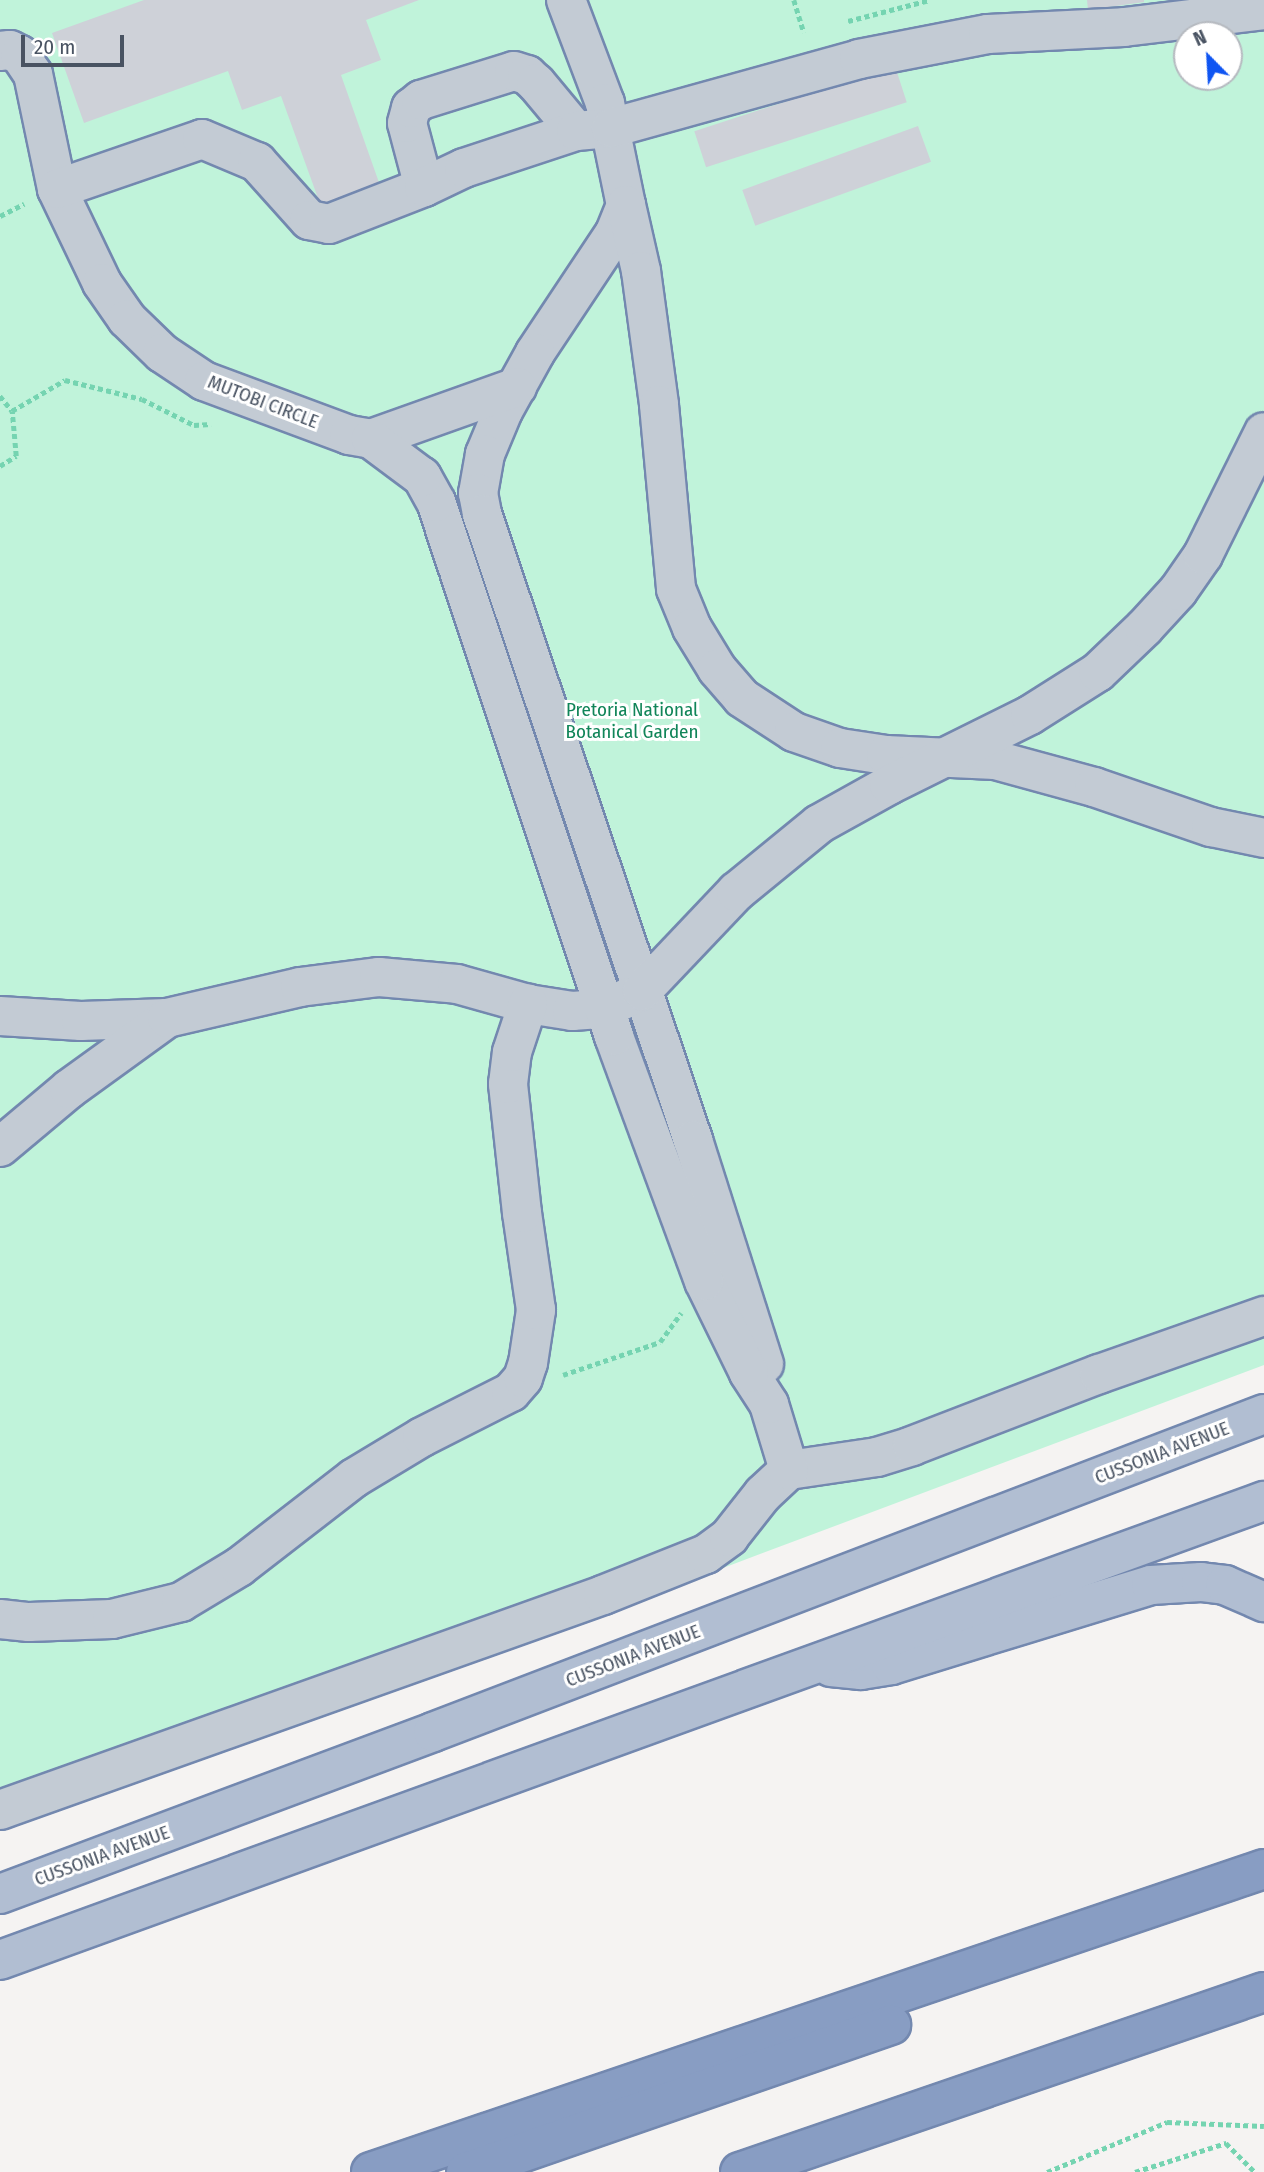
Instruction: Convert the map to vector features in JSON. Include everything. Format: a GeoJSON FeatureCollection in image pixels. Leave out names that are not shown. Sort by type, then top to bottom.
{"type":"FeatureCollection","features":[{"type":"Feature","properties":{"kind":"highway"},"geometry":{"type":"LineString","coordinates":[[371,2172],[1264,1869]]}},
{"type":"Feature","properties":{"kind":"highway"},"geometry":{"type":"LineString","coordinates":[[466,2172],[1264,1897]]}},
{"type":"Feature","properties":{"kind":"highway"},"geometry":{"type":"LineString","coordinates":[[740,2172],[1264,1992]]}},
{"type":"Feature","properties":{"kind":"main road","name":"CUSSONIA AVENUE"},"geometry":{"type":"LineString","coordinates":[[0,1894],[1264,1415]]}},
{"type":"Feature","properties":{"kind":"main road"},"geometry":{"type":"LineString","coordinates":[[0,1960],[1264,1501]]}},
{"type":"Feature","properties":{"kind":"main road"},"geometry":{"type":"LineString","coordinates":[[811,1664],[846,1670],[891,1665],[1151,1585],[1201,1582],[1225,1585],[1264,1602]]}},
{"type":"Feature","properties":{"kind":"lane"},"geometry":{"type":"LineString","coordinates":[[566,0],[605,103],[593,130]]}},
{"type":"Feature","properties":{"kind":"lane"},"geometry":{"type":"LineString","coordinates":[[57,189],[202,139],[257,162],[309,220],[328,223],[424,187],[464,167],[859,59],[958,39],[1124,27],[1264,10]]}},
{"type":"Feature","properties":{"kind":"lane","name":"MUTOBI CIRCLE"},"geometry":{"type":"LineString","coordinates":[[0,51],[10,50],[20,55],[33,74],[57,189],[102,284],[127,319],[162,353],[204,381],[349,435],[371,439]]}},
{"type":"Feature","properties":{"kind":"lane"},"geometry":{"type":"LineString","coordinates":[[424,187],[407,123],[411,108],[421,100],[514,71],[527,75],[593,130],[626,205],[641,271],[659,405],[676,589],[692,628],[717,669],[742,698],[794,732],[853,751],[995,760],[1211,827],[1264,838]]}},
{"type":"Feature","properties":{"kind":"lane"},"geometry":{"type":"LineString","coordinates":[[626,205],[614,234],[535,353],[517,387],[485,454],[478,493],[482,514],[759,1343],[768,1381],[768,1404]]}},
{"type":"Feature","properties":{"kind":"lane"},"geometry":{"type":"LineString","coordinates":[[371,439],[517,387]]}},
{"type":"Feature","properties":{"kind":"lane"},"geometry":{"type":"LineString","coordinates":[[0,1016],[81,1021],[167,1018],[300,987],[379,976],[457,984],[563,1011],[604,1009],[642,991],[736,892],[791,844],[850,806],[1061,697],[1098,672],[1178,591],[1203,555],[1264,432]]}},
{"type":"Feature","properties":{"kind":"lane"},"geometry":{"type":"LineString","coordinates":[[371,439],[422,477],[436,502],[604,1009],[704,1281],[749,1373],[768,1404],[789,1470]]}},
{"type":"Feature","properties":{"kind":"lane"},"geometry":{"type":"LineString","coordinates":[[0,1619],[30,1622],[111,1619],[181,1602],[239,1567],[354,1478],[422,1437],[512,1392],[523,1378],[528,1363],[536,1310],[508,1084],[512,1052],[528,1004]]}},
{"type":"Feature","properties":{"kind":"lane"},"geometry":{"type":"LineString","coordinates":[[0,1147],[69,1089],[167,1018]]}},
{"type":"Feature","properties":{"kind":"lane"},"geometry":{"type":"LineString","coordinates":[[0,1810],[603,1595],[706,1554],[729,1537],[763,1494],[789,1470],[877,1457],[912,1446],[1099,1374],[1264,1316]]}},
{"type":"Feature","properties":{"kind":"path"},"geometry":{"type":"LineString","coordinates":[[794,0],[804,33]]}},
{"type":"Feature","properties":{"kind":"path"},"geometry":{"type":"LineString","coordinates":[[12,411],[65,380],[142,399],[194,425],[220,424]]}},
{"type":"Feature","properties":{"kind":"path"},"geometry":{"type":"LineString","coordinates":[[0,396],[12,411],[16,456],[0,466]]}},
{"type":"Feature","properties":{"kind":"path"},"geometry":{"type":"LineString","coordinates":[[512,1392],[660,1342],[704,1281]]}},
{"type":"Feature","properties":{"kind":"path"},"geometry":{"type":"LineString","coordinates":[[1047,2172],[1167,2122],[1264,2126]]}},
{"type":"Feature","properties":{"kind":"path"},"geometry":{"type":"LineString","coordinates":[[1135,2172],[1226,2143],[1255,2172]]}},
{"type":"Feature","properties":{"kind":"green space","name":"Pretoria National Botanical Garden"},"geometry":{"type":"Polygon","coordinates":[[[0,0],[1264,0],[1264,1365],[731,1565],[0,1829],[0,0]]]}},
{"type":"Feature","properties":{"kind":"building"},"geometry":{"type":"Polygon","coordinates":[[[144,0],[419,0],[366,20],[381,60],[341,75],[382,191],[323,212],[281,96],[242,110],[228,71],[84,123],[52,33],[144,0]]]}},
{"type":"Feature","properties":{"kind":"building"},"geometry":{"type":"Polygon","coordinates":[[[1087,0],[1144,0],[1144,2],[1088,10],[1087,0]]]}},
{"type":"Feature","properties":{"kind":"building"},"geometry":{"type":"Polygon","coordinates":[[[895,66],[907,102],[706,167],[694,131],[895,66]]]}},
{"type":"Feature","properties":{"kind":"building"},"geometry":{"type":"Polygon","coordinates":[[[918,126],[931,162],[755,226],[742,190],[918,126]]]}}]}
